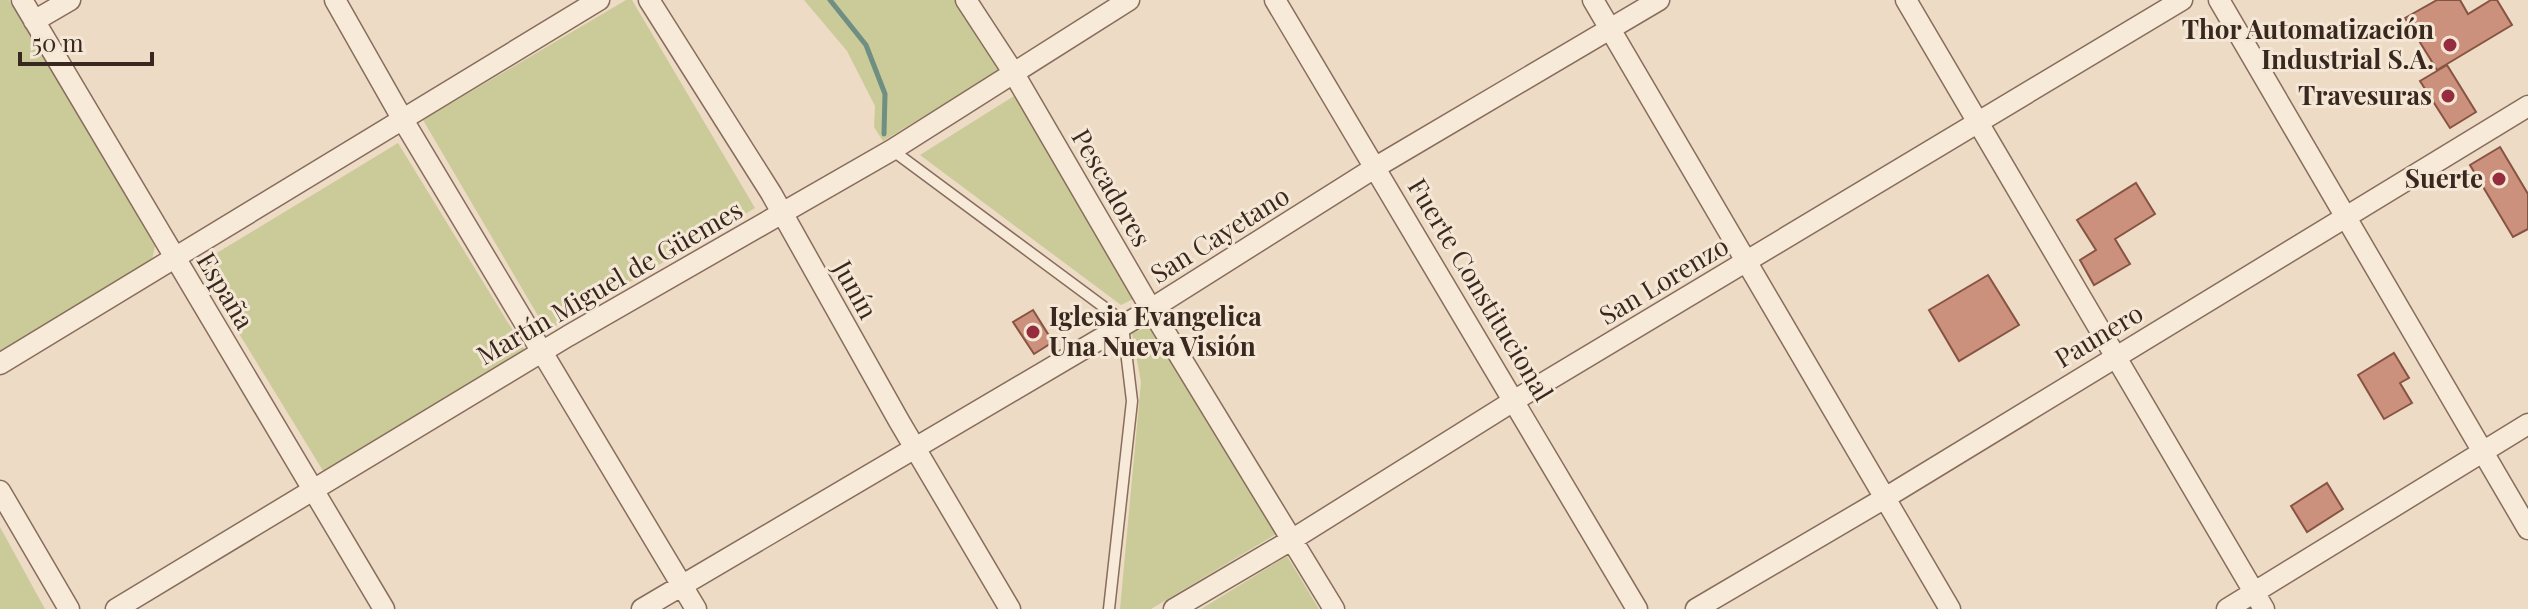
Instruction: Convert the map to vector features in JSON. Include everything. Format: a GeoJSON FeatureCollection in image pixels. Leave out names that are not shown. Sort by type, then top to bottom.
{"type":"FeatureCollection","features":[{"type":"Feature","properties":{"kind":"street","name":"España"},"geometry":{"type":"LineString","coordinates":[[22,0],[384,609]]}},
{"type":"Feature","properties":{"kind":"street"},"geometry":{"type":"LineString","coordinates":[[34,21],[70,0]]}},
{"type":"Feature","properties":{"kind":"street"},"geometry":{"type":"LineString","coordinates":[[335,0],[403,120],[696,609]]}},
{"type":"Feature","properties":{"kind":"street"},"geometry":{"type":"LineString","coordinates":[[0,364],[599,0]]}},
{"type":"Feature","properties":{"kind":"street","name":"Junín"},"geometry":{"type":"LineString","coordinates":[[649,0],[782,214],[1010,609]]}},
{"type":"Feature","properties":{"kind":"street","name":"Pescadores"},"geometry":{"type":"LineString","coordinates":[[966,0],[1013,72],[1151,309],[1334,609]]}},
{"type":"Feature","properties":{"kind":"street","name":"Martín Miguel de Güemes"},"geometry":{"type":"LineString","coordinates":[[116,609],[542,352],[892,150],[1129,0]]}},
{"type":"Feature","properties":{"kind":"street","name":"Fuerte Constitucional"},"geometry":{"type":"LineString","coordinates":[[1275,0],[1637,609]]}},
{"type":"Feature","properties":{"kind":"street"},"geometry":{"type":"LineString","coordinates":[[1593,0],[1950,609]]}},
{"type":"Feature","properties":{"kind":"street","name":"San Cayetano"},"geometry":{"type":"LineString","coordinates":[[642,609],[1123,326],[1376,167],[1659,0]]}},
{"type":"Feature","properties":{"kind":"street"},"geometry":{"type":"LineString","coordinates":[[1906,0],[2259,601]]}},
{"type":"Feature","properties":{"kind":"street","name":"San Lorenzo"},"geometry":{"type":"LineString","coordinates":[[1174,609],[1293,539],[1515,400],[2182,0]]}},
{"type":"Feature","properties":{"kind":"street"},"geometry":{"type":"LineString","coordinates":[[2219,0],[2528,529]]}},
{"type":"Feature","properties":{"kind":"street","name":"Paunero"},"geometry":{"type":"LineString","coordinates":[[1696,609],[1885,498],[2528,106]]}},
{"type":"Feature","properties":{"kind":"street"},"geometry":{"type":"LineString","coordinates":[[2227,609],[2259,601],[2528,424]]}},
{"type":"Feature","properties":{"kind":"street"},"geometry":{"type":"LineString","coordinates":[[0,491],[69,609]]}},
{"type":"Feature","properties":{"kind":"lane"},"geometry":{"type":"LineString","coordinates":[[892,150],[1116,316],[1123,326],[1132,401],[1109,609]]}},
{"type":"Feature","properties":{"kind":"shaded area"},"geometry":{"type":"Polygon","coordinates":[[[0,0],[9,0],[155,246],[151,265],[0,354],[0,0]]]}},
{"type":"Feature","properties":{"kind":"shaded area"},"geometry":{"type":"Polygon","coordinates":[[[626,0],[632,0],[755,208],[547,331],[423,120],[626,0]]]}},
{"type":"Feature","properties":{"kind":"shaded area"},"geometry":{"type":"Polygon","coordinates":[[[804,0],[957,0],[1000,70],[883,141],[874,127],[875,106],[847,51],[804,0]]]}},
{"type":"Feature","properties":{"kind":"shaded area"},"geometry":{"type":"Polygon","coordinates":[[[1014,96],[1135,298],[1121,305],[920,155],[1014,96]]]}},
{"type":"Feature","properties":{"kind":"shaded area"},"geometry":{"type":"Polygon","coordinates":[[[398,143],[526,352],[325,474],[197,265],[398,143]]]}},
{"type":"Feature","properties":{"kind":"shaded area"},"geometry":{"type":"Polygon","coordinates":[[[1150,326],[1278,533],[1151,609],[1120,609],[1141,382],[1132,333],[1150,326]]]}},
{"type":"Feature","properties":{"kind":"shaded area"},"geometry":{"type":"Polygon","coordinates":[[[0,527],[45,609],[0,609],[0,527]]]}},
{"type":"Feature","properties":{"kind":"shaded area"},"geometry":{"type":"Polygon","coordinates":[[[1287,556],[1319,609],[1201,609],[1287,556]]]}},
{"type":"Feature","properties":{"kind":"building","name":"Thor Automatización Industrial S.A."},"geometry":{"type":"Polygon","coordinates":[[[2437,0],[2460,0],[2468,14],[2491,0],[2497,0],[2512,25],[2437,70],[2405,18],[2437,0]]]}},
{"type":"Feature","properties":{"kind":"building","name":"Travesuras"},"geometry":{"type":"Polygon","coordinates":[[[2447,65],[2476,112],[2450,128],[2420,81],[2447,65]]]}},
{"type":"Feature","properties":{"kind":"building","name":"Suerte"},"geometry":{"type":"Polygon","coordinates":[[[2500,147],[2528,194],[2528,229],[2513,237],[2470,165],[2500,147]]]}},
{"type":"Feature","properties":{"kind":"building"},"geometry":{"type":"Polygon","coordinates":[[[2136,183],[2155,214],[2115,239],[2130,264],[2094,285],[2080,260],[2096,250],[2077,220],[2136,183]]]}},
{"type":"Feature","properties":{"kind":"building"},"geometry":{"type":"Polygon","coordinates":[[[1988,275],[2019,325],[1959,361],[1929,310],[1988,275]]]}},
{"type":"Feature","properties":{"kind":"building","name":"Iglesia Evangelica Una Nueva Visión"},"geometry":{"type":"Polygon","coordinates":[[[1033,310],[1053,342],[1034,354],[1013,322],[1033,310]]]}},
{"type":"Feature","properties":{"kind":"building"},"geometry":{"type":"Polygon","coordinates":[[[2394,353],[2409,378],[2400,383],[2412,403],[2384,419],[2358,375],[2394,353]]]}},
{"type":"Feature","properties":{"kind":"building"},"geometry":{"type":"Polygon","coordinates":[[[2327,483],[2343,509],[2307,532],[2291,506],[2327,483]]]}},
{"type":"Feature","properties":{"kind":"waterway"},"geometry":{"type":"LineString","coordinates":[[830,0],[866,45],[885,94],[884,134]]}},
{"type":"Feature","properties":{"kind":"place","name":"Thor Automatización Industrial S.A."},"geometry":{"type":"Point","coordinates":[2450,45]}},
{"type":"Feature","properties":{"kind":"place","name":"Travesuras"},"geometry":{"type":"Point","coordinates":[2448,96]}},
{"type":"Feature","properties":{"kind":"place","name":"Suerte"},"geometry":{"type":"Point","coordinates":[2499,179]}},
{"type":"Feature","properties":{"kind":"place","name":"Iglesia Evangelica Una Nueva Visión"},"geometry":{"type":"Point","coordinates":[1033,332]}}]}
